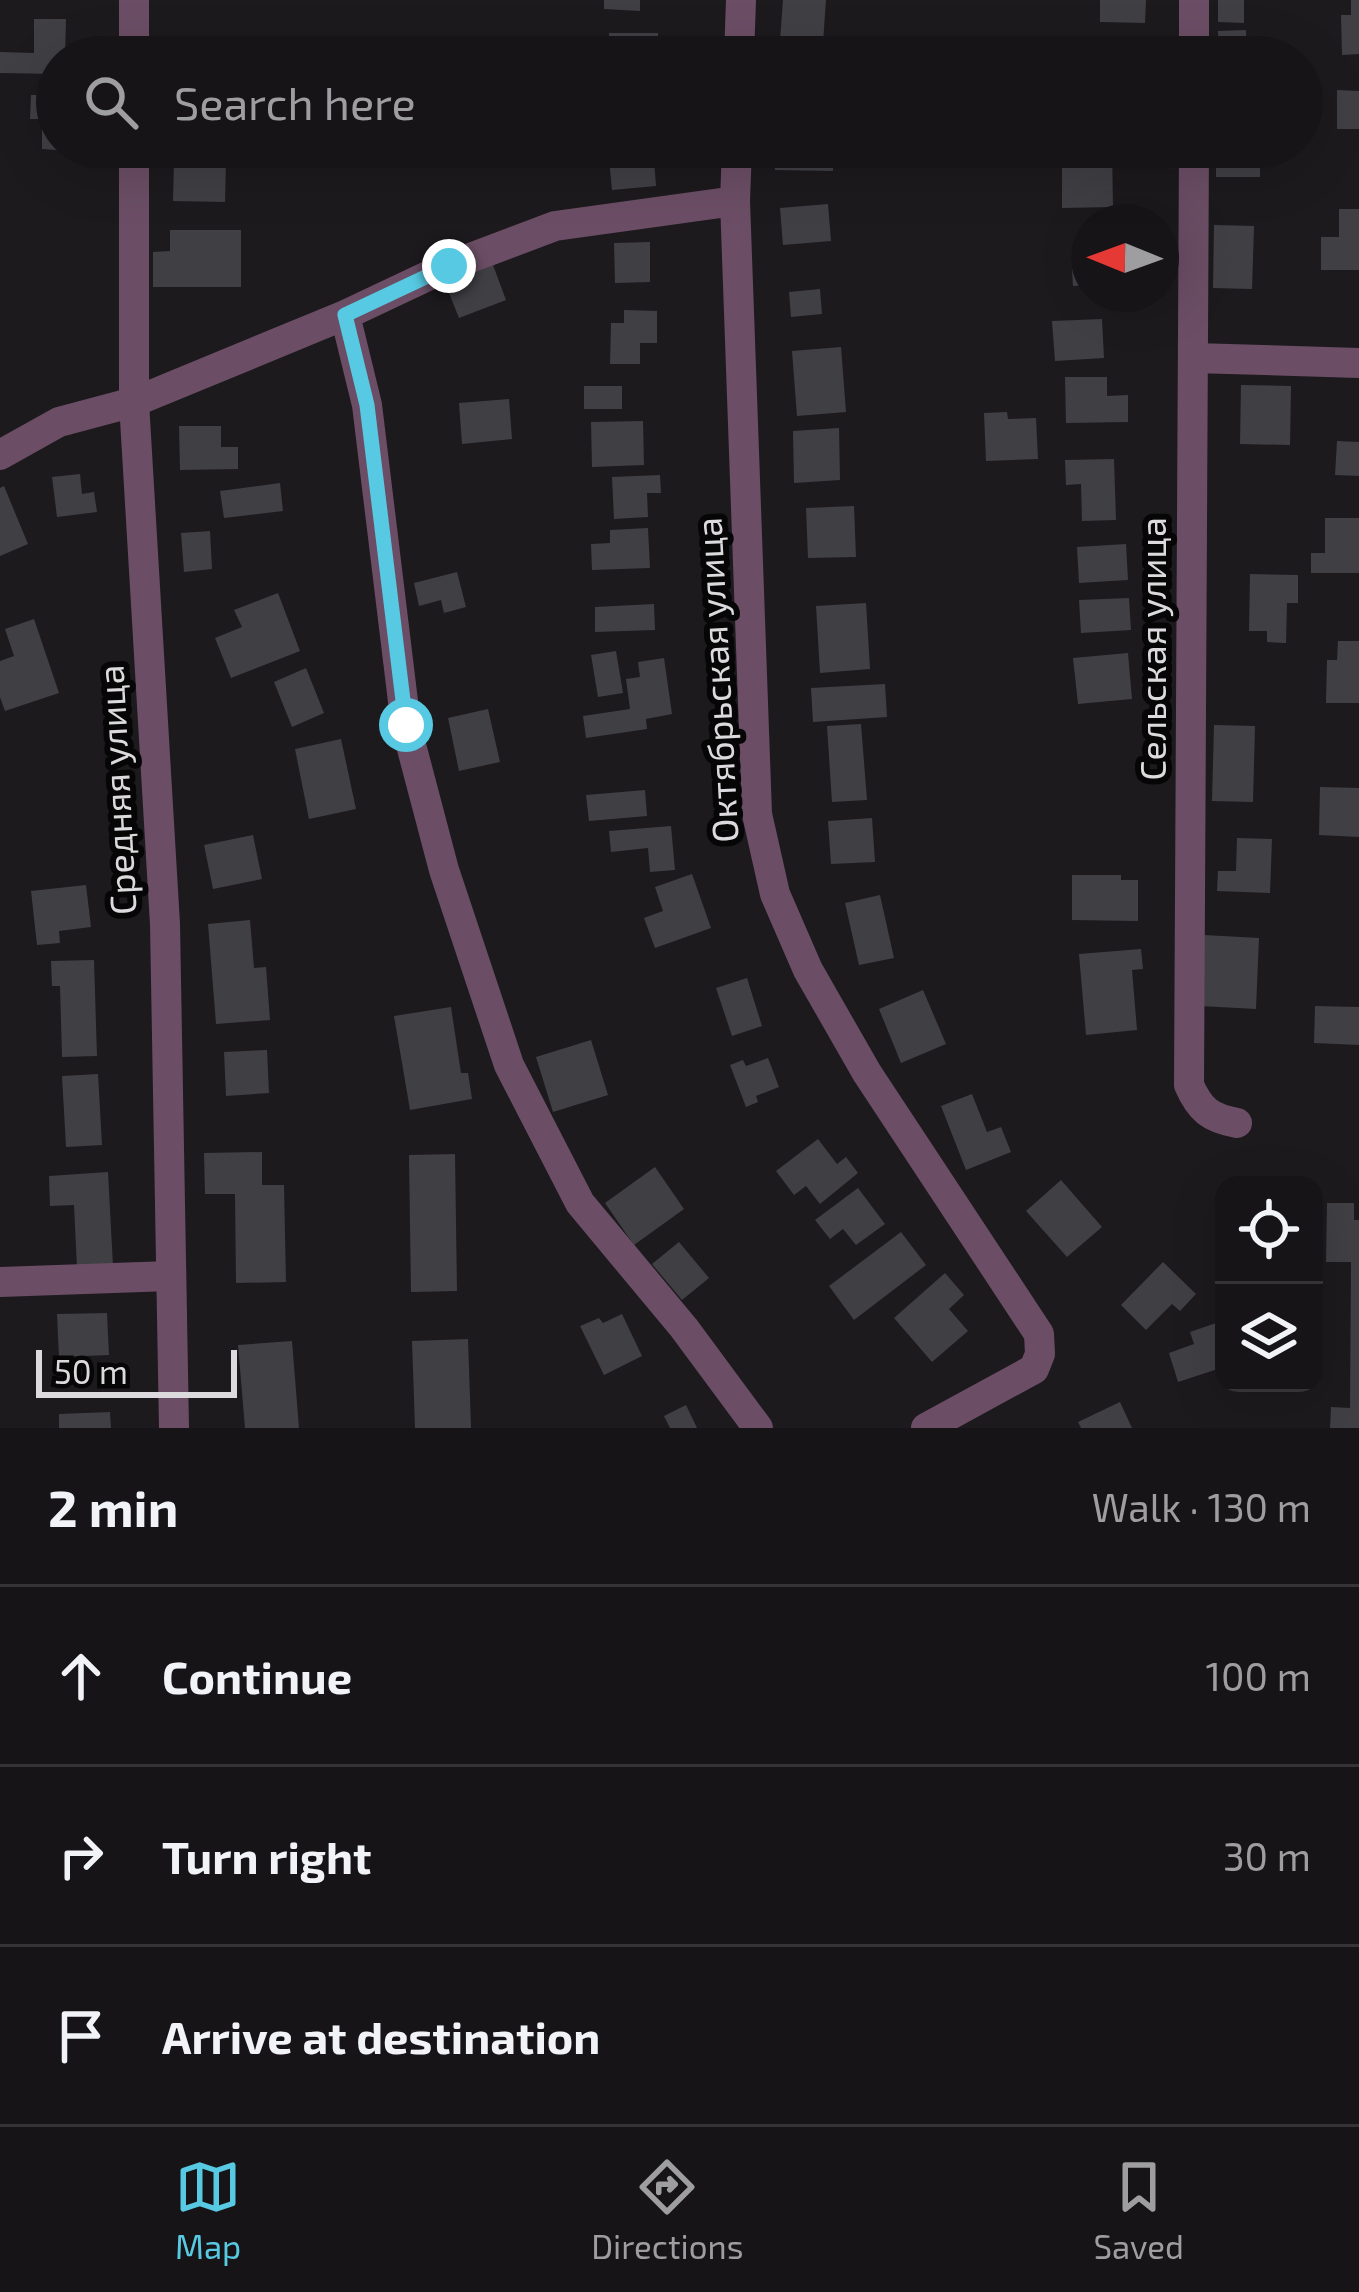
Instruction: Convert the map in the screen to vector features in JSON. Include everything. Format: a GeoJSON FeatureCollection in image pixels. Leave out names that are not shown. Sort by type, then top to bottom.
{"type":"FeatureCollection","features":[{"type":"Feature","properties":{"kind":"street"},"geometry":{"type":"LineString","coordinates":[[134,0],[134,36]]}},
{"type":"Feature","properties":{"kind":"street"},"geometry":{"type":"LineString","coordinates":[[739,36],[740,0]]}},
{"type":"Feature","properties":{"kind":"street"},"geometry":{"type":"LineString","coordinates":[[1194,36],[1195,0]]}},
{"type":"Feature","properties":{"kind":"street","name":"Средняя улица"},"geometry":{"type":"LineString","coordinates":[[134,168],[134,402],[164,924],[174,1428]]}},
{"type":"Feature","properties":{"kind":"street","name":"Октябрьская улица"},"geometry":{"type":"LineString","coordinates":[[736,168],[757,814],[776,894],[808,970],[867,1073],[1040,1334],[1034,1369],[926,1428]]}},
{"type":"Feature","properties":{"kind":"street","name":"Сельская улица"},"geometry":{"type":"LineString","coordinates":[[1194,168],[1189,1085],[1198,1106],[1214,1119],[1237,1123]]}},
{"type":"Feature","properties":{"kind":"street"},"geometry":{"type":"LineString","coordinates":[[0,455],[59,422],[134,402],[345,315],[449,266],[555,226],[735,201]]}},
{"type":"Feature","properties":{"kind":"street"},"geometry":{"type":"LineString","coordinates":[[345,315],[367,405],[406,725],[444,870],[509,1065],[580,1203],[684,1328],[758,1428]]}},
{"type":"Feature","properties":{"kind":"street"},"geometry":{"type":"LineString","coordinates":[[1193,358],[1359,363]]}},
{"type":"Feature","properties":{"kind":"street"},"geometry":{"type":"LineString","coordinates":[[0,1282],[170,1276]]}},
{"type":"Feature","properties":{"kind":"building"},"geometry":{"type":"Polygon","coordinates":[[[604,0],[640,0],[640,11],[604,9],[604,0]]]}},
{"type":"Feature","properties":{"kind":"building"},"geometry":{"type":"Polygon","coordinates":[[[783,0],[826,0],[823,36],[780,36],[783,0]]]}},
{"type":"Feature","properties":{"kind":"building"},"geometry":{"type":"Polygon","coordinates":[[[1100,0],[1146,0],[1145,23],[1100,22],[1100,0]]]}},
{"type":"Feature","properties":{"kind":"building"},"geometry":{"type":"Polygon","coordinates":[[[1218,0],[1244,0],[1244,23],[1218,22],[1218,0]]]}},
{"type":"Feature","properties":{"kind":"building"},"geometry":{"type":"Polygon","coordinates":[[[1351,0],[1359,0],[1359,54],[1342,55],[1341,15],[1351,15],[1351,0]]]}},
{"type":"Feature","properties":{"kind":"building"},"geometry":{"type":"Polygon","coordinates":[[[34,19],[66,19],[66,36],[36,36],[36,74],[0,73],[0,52],[34,53],[34,19]]]}},
{"type":"Feature","properties":{"kind":"building"},"geometry":{"type":"Polygon","coordinates":[[[1246,30],[1246,36],[1218,36],[1218,31],[1246,30]]]}},
{"type":"Feature","properties":{"kind":"building"},"geometry":{"type":"Polygon","coordinates":[[[609,33],[658,33],[658,36],[609,33]]]}},
{"type":"Feature","properties":{"kind":"building"},"geometry":{"type":"Polygon","coordinates":[[[1337,90],[1359,91],[1359,129],[1337,129],[1337,90]]]}},
{"type":"Feature","properties":{"kind":"building"},"geometry":{"type":"Polygon","coordinates":[[[31,95],[36,95],[36,119],[30,119],[31,95]]]}},
{"type":"Feature","properties":{"kind":"building"},"geometry":{"type":"Polygon","coordinates":[[[174,168],[226,168],[225,202],[173,201],[174,168]]]}},
{"type":"Feature","properties":{"kind":"building"},"geometry":{"type":"Polygon","coordinates":[[[610,168],[655,168],[656,186],[612,190],[610,168]]]}},
{"type":"Feature","properties":{"kind":"building"},"geometry":{"type":"Polygon","coordinates":[[[775,168],[833,168],[833,171],[775,168]]]}},
{"type":"Feature","properties":{"kind":"building"},"geometry":{"type":"Polygon","coordinates":[[[1062,168],[1112,168],[1113,204],[1071,204],[1062,208],[1062,168]]]}},
{"type":"Feature","properties":{"kind":"building"},"geometry":{"type":"Polygon","coordinates":[[[1216,168],[1260,168],[1260,177],[1216,177],[1216,168]]]}},
{"type":"Feature","properties":{"kind":"building"},"geometry":{"type":"Polygon","coordinates":[[[828,204],[831,241],[783,245],[780,208],[828,204]]]}},
{"type":"Feature","properties":{"kind":"building"},"geometry":{"type":"Polygon","coordinates":[[[1339,209],[1359,209],[1359,270],[1321,270],[1321,237],[1339,237],[1339,209]]]}},
{"type":"Feature","properties":{"kind":"building"},"geometry":{"type":"Polygon","coordinates":[[[1214,225],[1254,226],[1252,289],[1213,288],[1214,225]]]}},
{"type":"Feature","properties":{"kind":"building"},"geometry":{"type":"Polygon","coordinates":[[[170,230],[241,230],[241,287],[153,287],[153,252],[170,251],[170,230]]]}},
{"type":"Feature","properties":{"kind":"building"},"geometry":{"type":"Polygon","coordinates":[[[650,242],[650,282],[615,283],[614,243],[650,242]]]}},
{"type":"Feature","properties":{"kind":"building"},"geometry":{"type":"Polygon","coordinates":[[[493,265],[506,300],[459,318],[445,283],[493,265]]]}},
{"type":"Feature","properties":{"kind":"building"},"geometry":{"type":"Polygon","coordinates":[[[820,289],[822,314],[791,317],[789,292],[820,289]]]}},
{"type":"Feature","properties":{"kind":"building"},"geometry":{"type":"Polygon","coordinates":[[[624,310],[657,311],[657,343],[640,343],[640,364],[610,364],[611,323],[624,323],[624,310]]]}},
{"type":"Feature","properties":{"kind":"building"},"geometry":{"type":"Polygon","coordinates":[[[1102,319],[1104,358],[1055,361],[1052,321],[1102,319]]]}},
{"type":"Feature","properties":{"kind":"building"},"geometry":{"type":"Polygon","coordinates":[[[841,347],[846,412],[797,416],[792,351],[841,347]]]}},
{"type":"Feature","properties":{"kind":"building"},"geometry":{"type":"Polygon","coordinates":[[[1065,377],[1107,377],[1107,396],[1128,395],[1128,422],[1066,423],[1065,377]]]}},
{"type":"Feature","properties":{"kind":"building"},"geometry":{"type":"Polygon","coordinates":[[[1241,385],[1291,386],[1290,445],[1240,444],[1241,385]]]}},
{"type":"Feature","properties":{"kind":"building"},"geometry":{"type":"Polygon","coordinates":[[[584,386],[622,386],[622,409],[584,409],[584,386]]]}},
{"type":"Feature","properties":{"kind":"building"},"geometry":{"type":"Polygon","coordinates":[[[509,399],[512,439],[462,444],[459,403],[509,399]]]}},
{"type":"Feature","properties":{"kind":"building"},"geometry":{"type":"Polygon","coordinates":[[[1007,412],[1008,419],[1036,418],[1038,459],[986,461],[984,413],[1007,412]]]}},
{"type":"Feature","properties":{"kind":"building"},"geometry":{"type":"Polygon","coordinates":[[[643,421],[644,465],[592,467],[591,422],[643,421]]]}},
{"type":"Feature","properties":{"kind":"building"},"geometry":{"type":"Polygon","coordinates":[[[179,426],[221,426],[221,447],[238,447],[238,469],[180,470],[179,426]]]}},
{"type":"Feature","properties":{"kind":"building"},"geometry":{"type":"Polygon","coordinates":[[[839,428],[840,480],[794,483],[793,431],[839,428]]]}},
{"type":"Feature","properties":{"kind":"building"},"geometry":{"type":"Polygon","coordinates":[[[1337,441],[1359,442],[1359,476],[1335,475],[1337,441]]]}},
{"type":"Feature","properties":{"kind":"building"},"geometry":{"type":"Polygon","coordinates":[[[1114,459],[1116,520],[1082,521],[1081,484],[1066,485],[1065,460],[1114,459]]]}},
{"type":"Feature","properties":{"kind":"building"},"geometry":{"type":"Polygon","coordinates":[[[80,474],[82,494],[94,492],[97,512],[57,517],[52,477],[80,474]]]}},
{"type":"Feature","properties":{"kind":"building"},"geometry":{"type":"Polygon","coordinates":[[[660,475],[661,493],[647,493],[648,517],[614,519],[612,477],[660,475]]]}},
{"type":"Feature","properties":{"kind":"building"},"geometry":{"type":"Polygon","coordinates":[[[280,483],[283,511],[224,518],[220,491],[280,483]]]}},
{"type":"Feature","properties":{"kind":"building"},"geometry":{"type":"Polygon","coordinates":[[[4,486],[28,544],[0,556],[0,488],[4,486]]]}},
{"type":"Feature","properties":{"kind":"building"},"geometry":{"type":"Polygon","coordinates":[[[854,506],[856,557],[808,558],[806,508],[854,506]]]}},
{"type":"Feature","properties":{"kind":"building"},"geometry":{"type":"Polygon","coordinates":[[[1325,518],[1359,518],[1359,573],[1311,573],[1311,553],[1325,553],[1325,518]]]}},
{"type":"Feature","properties":{"kind":"building"},"geometry":{"type":"Polygon","coordinates":[[[648,528],[650,568],[592,570],[591,544],[610,543],[610,530],[648,528]]]}},
{"type":"Feature","properties":{"kind":"building"},"geometry":{"type":"Polygon","coordinates":[[[210,531],[212,569],[184,572],[181,533],[210,531]]]}},
{"type":"Feature","properties":{"kind":"building"},"geometry":{"type":"Polygon","coordinates":[[[1126,544],[1128,580],[1079,583],[1077,547],[1126,544]]]}},
{"type":"Feature","properties":{"kind":"building"},"geometry":{"type":"Polygon","coordinates":[[[457,572],[466,607],[444,613],[441,600],[419,606],[414,583],[457,572]]]}},
{"type":"Feature","properties":{"kind":"building"},"geometry":{"type":"Polygon","coordinates":[[[1250,574],[1298,575],[1298,603],[1287,603],[1286,643],[1267,642],[1267,631],[1249,631],[1250,574]]]}},
{"type":"Feature","properties":{"kind":"building"},"geometry":{"type":"Polygon","coordinates":[[[278,593],[300,651],[231,678],[215,638],[242,627],[234,610],[278,593]]]}},
{"type":"Feature","properties":{"kind":"building"},"geometry":{"type":"Polygon","coordinates":[[[1129,598],[1131,630],[1081,633],[1079,600],[1129,598]]]}},
{"type":"Feature","properties":{"kind":"building"},"geometry":{"type":"Polygon","coordinates":[[[866,603],[870,669],[820,673],[816,606],[866,603]]]}},
{"type":"Feature","properties":{"kind":"building"},"geometry":{"type":"Polygon","coordinates":[[[654,604],[655,630],[595,632],[595,607],[654,604]]]}},
{"type":"Feature","properties":{"kind":"building"},"geometry":{"type":"Polygon","coordinates":[[[34,619],[59,693],[5,711],[0,661],[14,656],[5,629],[34,619]]]}},
{"type":"Feature","properties":{"kind":"building"},"geometry":{"type":"Polygon","coordinates":[[[1338,641],[1359,641],[1359,703],[1326,703],[1327,660],[1337,660],[1338,641]]]}},
{"type":"Feature","properties":{"kind":"building"},"geometry":{"type":"Polygon","coordinates":[[[616,651],[623,693],[598,697],[591,655],[616,651]]]}},
{"type":"Feature","properties":{"kind":"building"},"geometry":{"type":"Polygon","coordinates":[[[1128,653],[1132,699],[1078,704],[1073,658],[1128,653]]]}},
{"type":"Feature","properties":{"kind":"building"},"geometry":{"type":"Polygon","coordinates":[[[664,658],[672,714],[646,719],[647,729],[586,738],[583,716],[630,709],[626,679],[640,677],[638,662],[664,658]]]}},
{"type":"Feature","properties":{"kind":"building"},"geometry":{"type":"Polygon","coordinates":[[[306,668],[324,713],[292,727],[274,682],[306,668]]]}},
{"type":"Feature","properties":{"kind":"building"},"geometry":{"type":"Polygon","coordinates":[[[885,684],[887,717],[813,722],[811,688],[885,684]]]}},
{"type":"Feature","properties":{"kind":"building"},"geometry":{"type":"Polygon","coordinates":[[[488,709],[500,762],[459,771],[448,718],[488,709]]]}},
{"type":"Feature","properties":{"kind":"building"},"geometry":{"type":"Polygon","coordinates":[[[861,724],[867,800],[832,802],[827,726],[861,724]]]}},
{"type":"Feature","properties":{"kind":"building"},"geometry":{"type":"Polygon","coordinates":[[[1214,725],[1255,726],[1253,802],[1212,801],[1214,725]]]}},
{"type":"Feature","properties":{"kind":"building"},"geometry":{"type":"Polygon","coordinates":[[[341,739],[356,809],[309,819],[295,749],[341,739]]]}},
{"type":"Feature","properties":{"kind":"building"},"geometry":{"type":"Polygon","coordinates":[[[1320,787],[1359,788],[1359,837],[1319,835],[1320,787]]]}},
{"type":"Feature","properties":{"kind":"building"},"geometry":{"type":"Polygon","coordinates":[[[645,790],[647,816],[589,821],[586,795],[645,790]]]}},
{"type":"Feature","properties":{"kind":"building"},"geometry":{"type":"Polygon","coordinates":[[[872,818],[875,862],[831,864],[828,821],[872,818]]]}},
{"type":"Feature","properties":{"kind":"building"},"geometry":{"type":"Polygon","coordinates":[[[671,826],[675,870],[650,872],[648,848],[611,852],[609,831],[671,826]]]}},
{"type":"Feature","properties":{"kind":"building"},"geometry":{"type":"Polygon","coordinates":[[[253,835],[262,879],[213,889],[204,845],[253,835]]]}},
{"type":"Feature","properties":{"kind":"building"},"geometry":{"type":"Polygon","coordinates":[[[1237,838],[1272,839],[1270,893],[1217,891],[1218,871],[1236,871],[1237,838]]]}},
{"type":"Feature","properties":{"kind":"building"},"geometry":{"type":"Polygon","coordinates":[[[692,874],[711,928],[655,948],[644,918],[663,911],[655,887],[692,874]]]}},
{"type":"Feature","properties":{"kind":"building"},"geometry":{"type":"Polygon","coordinates":[[[1072,875],[1121,875],[1121,880],[1138,880],[1138,921],[1072,920],[1072,875]]]}},
{"type":"Feature","properties":{"kind":"building"},"geometry":{"type":"Polygon","coordinates":[[[86,885],[91,927],[59,931],[60,943],[37,945],[31,891],[86,885]]]}},
{"type":"Feature","properties":{"kind":"building"},"geometry":{"type":"Polygon","coordinates":[[[880,895],[894,958],[859,965],[845,903],[880,895]]]}},
{"type":"Feature","properties":{"kind":"building"},"geometry":{"type":"Polygon","coordinates":[[[250,920],[254,968],[266,967],[270,1020],[216,1024],[208,924],[250,920]]]}},
{"type":"Feature","properties":{"kind":"building"},"geometry":{"type":"Polygon","coordinates":[[[1204,935],[1259,938],[1256,1009],[1200,1006],[1204,935]]]}},
{"type":"Feature","properties":{"kind":"building"},"geometry":{"type":"Polygon","coordinates":[[[1141,949],[1143,969],[1132,970],[1137,1030],[1086,1035],[1079,954],[1141,949]]]}},
{"type":"Feature","properties":{"kind":"building"},"geometry":{"type":"Polygon","coordinates":[[[94,960],[97,1056],[62,1057],[60,986],[52,986],[51,961],[94,960]]]}},
{"type":"Feature","properties":{"kind":"building"},"geometry":{"type":"Polygon","coordinates":[[[747,978],[762,1026],[732,1036],[716,988],[747,978]]]}},
{"type":"Feature","properties":{"kind":"building"},"geometry":{"type":"Polygon","coordinates":[[[923,990],[946,1044],[901,1063],[879,1009],[923,990]]]}},
{"type":"Feature","properties":{"kind":"building"},"geometry":{"type":"Polygon","coordinates":[[[1315,1006],[1359,1007],[1359,1045],[1314,1043],[1315,1006]]]}},
{"type":"Feature","properties":{"kind":"building"},"geometry":{"type":"Polygon","coordinates":[[[451,1007],[461,1073],[468,1073],[472,1099],[410,1110],[394,1016],[451,1007]]]}},
{"type":"Feature","properties":{"kind":"building"},"geometry":{"type":"Polygon","coordinates":[[[591,1040],[608,1095],[553,1112],[536,1057],[591,1040]]]}},
{"type":"Feature","properties":{"kind":"building"},"geometry":{"type":"Polygon","coordinates":[[[267,1050],[269,1093],[226,1096],[224,1052],[267,1050]]]}},
{"type":"Feature","properties":{"kind":"building"},"geometry":{"type":"Polygon","coordinates":[[[768,1058],[779,1087],[756,1096],[758,1102],[746,1107],[730,1065],[743,1060],[746,1066],[768,1058]]]}},
{"type":"Feature","properties":{"kind":"building"},"geometry":{"type":"Polygon","coordinates":[[[98,1074],[102,1145],[66,1147],[62,1076],[98,1074]]]}},
{"type":"Feature","properties":{"kind":"building"},"geometry":{"type":"Polygon","coordinates":[[[972,1094],[987,1132],[1001,1127],[1011,1152],[966,1170],[941,1106],[972,1094]]]}},
{"type":"Feature","properties":{"kind":"building"},"geometry":{"type":"Polygon","coordinates":[[[818,1139],[837,1164],[846,1157],[858,1173],[820,1204],[806,1186],[794,1195],[776,1171],[818,1139]]]}},
{"type":"Feature","properties":{"kind":"building"},"geometry":{"type":"Polygon","coordinates":[[[262,1152],[262,1185],[284,1185],[286,1282],[236,1283],[235,1194],[205,1194],[204,1153],[262,1152]]]}},
{"type":"Feature","properties":{"kind":"building"},"geometry":{"type":"Polygon","coordinates":[[[455,1154],[457,1291],[411,1292],[409,1155],[455,1154]]]}},
{"type":"Feature","properties":{"kind":"building"},"geometry":{"type":"Polygon","coordinates":[[[655,1167],[684,1209],[634,1245],[605,1203],[655,1167]]]}},
{"type":"Feature","properties":{"kind":"building"},"geometry":{"type":"Polygon","coordinates":[[[108,1172],[113,1266],[77,1268],[74,1205],[50,1206],[49,1176],[108,1172]]]}},
{"type":"Feature","properties":{"kind":"building"},"geometry":{"type":"Polygon","coordinates":[[[1061,1180],[1102,1227],[1067,1257],[1026,1211],[1061,1180]]]}},
{"type":"Feature","properties":{"kind":"building"},"geometry":{"type":"Polygon","coordinates":[[[858,1188],[885,1224],[856,1245],[843,1229],[830,1239],[815,1220],[858,1188]]]}},
{"type":"Feature","properties":{"kind":"building"},"geometry":{"type":"Polygon","coordinates":[[[1327,1203],[1354,1203],[1354,1220],[1359,1220],[1359,1428],[1330,1428],[1331,1407],[1350,1408],[1351,1262],[1326,1262],[1327,1203]]]}},
{"type":"Feature","properties":{"kind":"building"},"geometry":{"type":"Polygon","coordinates":[[[901,1232],[926,1265],[854,1320],[829,1286],[901,1232]]]}},
{"type":"Feature","properties":{"kind":"building"},"geometry":{"type":"Polygon","coordinates":[[[679,1242],[709,1278],[682,1300],[652,1264],[679,1242]]]}},
{"type":"Feature","properties":{"kind":"building"},"geometry":{"type":"Polygon","coordinates":[[[1163,1262],[1196,1294],[1180,1311],[1172,1304],[1146,1330],[1121,1305],[1163,1262]]]}},
{"type":"Feature","properties":{"kind":"building"},"geometry":{"type":"Polygon","coordinates":[[[945,1273],[964,1295],[949,1309],[968,1331],[932,1362],[894,1318],[945,1273]]]}},
{"type":"Feature","properties":{"kind":"building"},"geometry":{"type":"Polygon","coordinates":[[[107,1313],[109,1355],[59,1357],[57,1314],[107,1313]]]}},
{"type":"Feature","properties":{"kind":"building"},"geometry":{"type":"Polygon","coordinates":[[[622,1314],[642,1356],[604,1375],[580,1326],[622,1314]]]}},
{"type":"Feature","properties":{"kind":"building"},"geometry":{"type":"Polygon","coordinates":[[[1215,1323],[1215,1370],[1178,1382],[1169,1353],[1194,1344],[1190,1332],[1215,1323]]]}},
{"type":"Feature","properties":{"kind":"building"},"geometry":{"type":"Polygon","coordinates":[[[468,1339],[471,1428],[415,1428],[412,1341],[468,1339]]]}},
{"type":"Feature","properties":{"kind":"building"},"geometry":{"type":"Polygon","coordinates":[[[292,1341],[299,1428],[245,1428],[238,1345],[292,1341]]]}},
{"type":"Feature","properties":{"kind":"building"},"geometry":{"type":"Polygon","coordinates":[[[1120,1402],[1132,1428],[1081,1428],[1078,1422],[1120,1402]]]}},
{"type":"Feature","properties":{"kind":"building"},"geometry":{"type":"Polygon","coordinates":[[[686,1405],[697,1428],[670,1428],[664,1416],[686,1405]]]}},
{"type":"Feature","properties":{"kind":"building"},"geometry":{"type":"Polygon","coordinates":[[[110,1412],[111,1428],[59,1428],[59,1414],[110,1412]]]}},
{"type":"Feature","properties":{"kind":"route"},"geometry":{"type":"LineString","coordinates":[[406,725],[367,405],[345,315],[449,266]]}}]}
